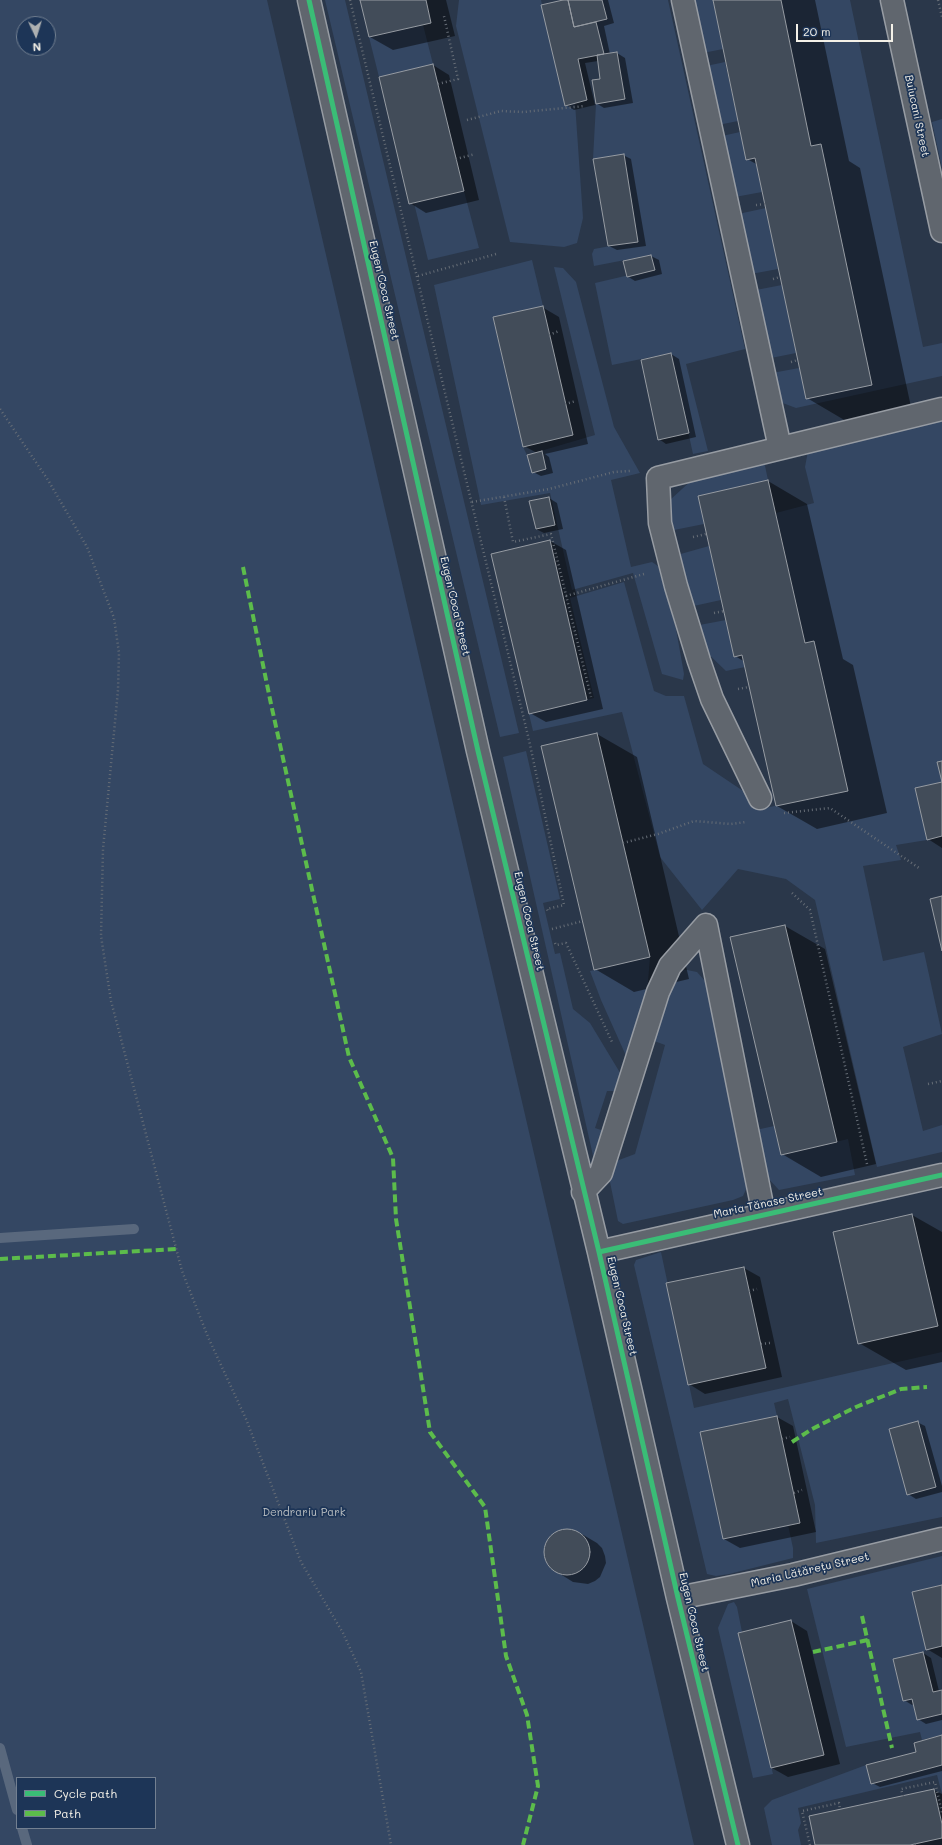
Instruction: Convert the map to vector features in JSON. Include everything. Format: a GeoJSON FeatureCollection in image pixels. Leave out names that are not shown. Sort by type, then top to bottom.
{"type":"FeatureCollection","features":[{"type":"Feature","properties":{"kind":"street","name":"Eugen Coca Street"},"geometry":{"type":"LineString","coordinates":[[309,0],[478,751],[583,1192],[599,1252],[678,1598],[738,1845]]}},
{"type":"Feature","properties":{"kind":"street"},"geometry":{"type":"LineString","coordinates":[[683,0],[773,422],[780,448]]}},
{"type":"Feature","properties":{"kind":"street","name":"Buiucani Street"},"geometry":{"type":"LineString","coordinates":[[892,0],[942,231]]}},
{"type":"Feature","properties":{"kind":"street"},"geometry":{"type":"LineString","coordinates":[[760,798],[712,699],[671,566],[660,523],[658,478],[942,409]]}},
{"type":"Feature","properties":{"kind":"street"},"geometry":{"type":"LineString","coordinates":[[583,1192],[601,1173],[658,992],[670,966],[706,925],[764,1215]]}},
{"type":"Feature","properties":{"kind":"street","name":"Maria Tănase Street"},"geometry":{"type":"LineString","coordinates":[[599,1252],[942,1175]]}},
{"type":"Feature","properties":{"kind":"street","name":"Maria Lătărețu Street"},"geometry":{"type":"LineString","coordinates":[[678,1598],[793,1575],[942,1539]]}},
{"type":"Feature","properties":{"kind":"path"},"geometry":{"type":"LineString","coordinates":[[350,0],[530,740],[564,905],[547,909],[549,916]]}},
{"type":"Feature","properties":{"kind":"path"},"geometry":{"type":"LineString","coordinates":[[938,0],[941,4],[942,17]]}},
{"type":"Feature","properties":{"kind":"path"},"geometry":{"type":"LineString","coordinates":[[438,84],[458,79],[444,16]]}},
{"type":"Feature","properties":{"kind":"path"},"geometry":{"type":"LineString","coordinates":[[467,120],[501,111],[523,112],[585,106]]}},
{"type":"Feature","properties":{"kind":"path"},"geometry":{"type":"LineString","coordinates":[[456,159],[475,154]]}},
{"type":"Feature","properties":{"kind":"path"},"geometry":{"type":"LineString","coordinates":[[418,276],[496,254]]}},
{"type":"Feature","properties":{"kind":"path"},"geometry":{"type":"LineString","coordinates":[[549,335],[560,331]]}},
{"type":"Feature","properties":{"kind":"path"},"geometry":{"type":"LineString","coordinates":[[565,404],[576,401]]}},
{"type":"Feature","properties":{"kind":"path"},"geometry":{"type":"LineString","coordinates":[[0,409],[48,480],[87,546],[114,618],[119,653],[118,690],[103,849],[101,936],[111,1001],[182,1271],[208,1337],[246,1419],[301,1562],[343,1633],[360,1672],[391,1845]]}},
{"type":"Feature","properties":{"kind":"path"},"geometry":{"type":"LineString","coordinates":[[472,502],[549,489],[614,472],[636,471]]}},
{"type":"Feature","properties":{"kind":"path"},"geometry":{"type":"LineString","coordinates":[[504,497],[513,542],[551,534],[581,665],[591,697]]}},
{"type":"Feature","properties":{"kind":"path"},"geometry":{"type":"LineString","coordinates":[[565,595],[671,566]]}},
{"type":"Feature","properties":{"kind":"path"},"geometry":{"type":"LineString","coordinates":[[782,814],[830,808],[919,868]]}},
{"type":"Feature","properties":{"kind":"path"},"geometry":{"type":"LineString","coordinates":[[623,843],[658,834],[694,821],[731,824],[753,821]]}},
{"type":"Feature","properties":{"kind":"path"},"geometry":{"type":"LineString","coordinates":[[792,893],[810,910],[873,1190]]}},
{"type":"Feature","properties":{"kind":"path"},"geometry":{"type":"LineString","coordinates":[[550,922],[553,934]]}},
{"type":"Feature","properties":{"kind":"path"},"geometry":{"type":"LineString","coordinates":[[552,928],[583,922]]}},
{"type":"Feature","properties":{"kind":"path"},"geometry":{"type":"LineString","coordinates":[[554,940],[556,945],[566,943],[630,1080]]}},
{"type":"Feature","properties":{"kind":"path"},"geometry":{"type":"LineString","coordinates":[[928,1084],[942,1081]]}},
{"type":"Feature","properties":{"kind":"path"},"geometry":{"type":"LineString","coordinates":[[749,1291],[757,1288]]}},
{"type":"Feature","properties":{"kind":"path"},"geometry":{"type":"LineString","coordinates":[[761,1344],[770,1343]]}},
{"type":"Feature","properties":{"kind":"path"},"geometry":{"type":"LineString","coordinates":[[782,1439],[790,1437]]}},
{"type":"Feature","properties":{"kind":"path"},"geometry":{"type":"LineString","coordinates":[[794,1493],[802,1490]]}},
{"type":"Feature","properties":{"kind":"path"},"geometry":{"type":"LineString","coordinates":[[903,1796],[902,1789],[935,1782],[942,1813]]}},
{"type":"Feature","properties":{"kind":"path"},"geometry":{"type":"LineString","coordinates":[[810,1845],[802,1811],[839,1803],[840,1810]]}},
{"type":"Feature","properties":{"kind":"green space","name":"Dendrariu Park"},"geometry":{"type":"Polygon","coordinates":[[[0,0],[267,0],[694,1845],[0,1845],[0,0]]]}},
{"type":"Feature","properties":{"kind":"green space"},"geometry":{"type":"Polygon","coordinates":[[[325,0],[345,0],[519,733],[500,737],[325,0]]]}},
{"type":"Feature","properties":{"kind":"green space"},"geometry":{"type":"Polygon","coordinates":[[[459,0],[541,0],[565,105],[575,103],[583,218],[577,243],[564,247],[510,242],[456,26],[459,0]]]}},
{"type":"Feature","properties":{"kind":"green space"},"geometry":{"type":"Polygon","coordinates":[[[602,0],[668,0],[745,349],[686,364],[708,451],[693,454],[671,353],[612,365],[595,283],[655,269],[651,255],[594,266],[592,254],[594,249],[638,241],[624,154],[593,159],[596,104],[625,98],[617,52],[604,54],[596,22],[607,19],[602,0]]]}},
{"type":"Feature","properties":{"kind":"green space"},"geometry":{"type":"Polygon","coordinates":[[[692,0],[713,0],[723,49],[703,53],[692,0]]]}},
{"type":"Feature","properties":{"kind":"green space"},"geometry":{"type":"Polygon","coordinates":[[[781,0],[850,0],[923,347],[942,343],[942,376],[796,408],[780,402],[772,373],[799,368],[811,146],[781,0]]]}},
{"type":"Feature","properties":{"kind":"green space"},"geometry":{"type":"Polygon","coordinates":[[[423,25],[433,64],[379,77],[369,37],[423,25]]]}},
{"type":"Feature","properties":{"kind":"green space"},"geometry":{"type":"Polygon","coordinates":[[[725,62],[738,121],[718,125],[706,66],[725,62]]]}},
{"type":"Feature","properties":{"kind":"green space"},"geometry":{"type":"Polygon","coordinates":[[[942,119],[942,168],[932,122],[942,119]]]}},
{"type":"Feature","properties":{"kind":"green space"},"geometry":{"type":"Polygon","coordinates":[[[740,132],[747,160],[755,158],[762,192],[735,197],[722,136],[740,132]]]}},
{"type":"Feature","properties":{"kind":"green space"},"geometry":{"type":"Polygon","coordinates":[[[464,191],[479,248],[428,260],[414,203],[464,191]]]}},
{"type":"Feature","properties":{"kind":"green space"},"geometry":{"type":"Polygon","coordinates":[[[766,208],[778,269],[751,274],[738,214],[766,208]]]}},
{"type":"Feature","properties":{"kind":"green space"},"geometry":{"type":"Polygon","coordinates":[[[532,260],[543,306],[493,318],[523,447],[527,455],[595,435],[554,267],[563,268],[576,282],[614,427],[640,473],[611,480],[631,567],[652,562],[658,566],[676,629],[684,674],[683,680],[662,674],[633,573],[572,590],[550,493],[481,505],[434,285],[532,260]]]}},
{"type":"Feature","properties":{"kind":"green space"},"geometry":{"type":"Polygon","coordinates":[[[782,285],[796,353],[771,358],[756,290],[782,285]]]}},
{"type":"Feature","properties":{"kind":"green space"},"geometry":{"type":"Polygon","coordinates":[[[942,414],[942,761],[937,762],[942,782],[915,788],[927,840],[896,845],[901,860],[863,866],[883,961],[924,952],[942,1034],[903,1047],[923,1131],[942,1125],[942,1152],[877,1167],[815,900],[786,879],[738,869],[702,910],[660,857],[622,712],[533,731],[529,714],[594,698],[570,598],[624,582],[654,691],[666,696],[684,696],[703,764],[758,801],[760,809],[847,791],[814,641],[805,643],[776,513],[814,503],[805,467],[808,451],[942,414]]]}},
{"type":"Feature","properties":{"kind":"green space"},"geometry":{"type":"Polygon","coordinates":[[[764,461],[768,480],[698,496],[704,524],[674,530],[670,515],[670,500],[694,478],[764,461]]]}},
{"type":"Feature","properties":{"kind":"green space"},"geometry":{"type":"Polygon","coordinates":[[[709,546],[721,600],[689,607],[677,555],[709,546]]]}},
{"type":"Feature","properties":{"kind":"green space"},"geometry":{"type":"Polygon","coordinates":[[[726,620],[734,657],[742,655],[745,667],[726,671],[700,646],[694,626],[726,620]]]}},
{"type":"Feature","properties":{"kind":"green space"},"geometry":{"type":"Polygon","coordinates":[[[526,751],[560,899],[543,903],[555,954],[560,953],[573,1009],[590,1023],[622,1076],[617,1091],[607,1091],[595,1128],[604,1131],[594,1160],[503,757],[526,751]]]}},
{"type":"Feature","properties":{"kind":"green space"},"geometry":{"type":"Polygon","coordinates":[[[650,957],[647,993],[627,1058],[601,1000],[590,971],[650,957]]]}},
{"type":"Feature","properties":{"kind":"green space"},"geometry":{"type":"Polygon","coordinates":[[[682,969],[697,972],[706,982],[747,1170],[748,1185],[743,1196],[733,1200],[623,1224],[618,1221],[610,1182],[611,1163],[635,1154],[665,1045],[649,1039],[669,979],[682,969]]]}},
{"type":"Feature","properties":{"kind":"green space"},"geometry":{"type":"Polygon","coordinates":[[[774,1126],[781,1155],[848,1139],[855,1175],[779,1190],[766,1176],[756,1130],[774,1126]]]}},
{"type":"Feature","properties":{"kind":"green space"},"geometry":{"type":"Polygon","coordinates":[[[661,1252],[694,1408],[942,1352],[942,1517],[816,1543],[815,1505],[788,1399],[774,1403],[777,1416],[700,1432],[723,1539],[788,1525],[793,1548],[793,1558],[729,1574],[716,1576],[707,1574],[634,1265],[636,1260],[661,1252]]]}},
{"type":"Feature","properties":{"kind":"green space"},"geometry":{"type":"Polygon","coordinates":[[[942,1556],[942,1585],[912,1592],[926,1650],[893,1660],[903,1701],[912,1699],[917,1720],[942,1714],[942,1735],[922,1740],[920,1732],[846,1747],[807,1589],[942,1556]]]}},
{"type":"Feature","properties":{"kind":"green space"},"geometry":{"type":"Polygon","coordinates":[[[734,1602],[737,1607],[742,1632],[738,1634],[773,1774],[753,1778],[718,1628],[728,1604],[734,1602]]]}},
{"type":"Feature","properties":{"kind":"green space"},"geometry":{"type":"Polygon","coordinates":[[[866,1765],[871,1783],[942,1765],[942,1794],[937,1775],[798,1808],[801,1823],[798,1830],[801,1845],[772,1845],[764,1808],[772,1800],[866,1765]]]}},
{"type":"Feature","properties":{"kind":"building"},"geometry":{"type":"Polygon","coordinates":[[[360,0],[426,0],[431,23],[369,37],[360,0]]]}},
{"type":"Feature","properties":{"kind":"building"},"geometry":{"type":"Polygon","coordinates":[[[568,0],[574,27],[596,22],[604,54],[578,59],[587,100],[565,106],[541,5],[568,0]]]}},
{"type":"Feature","properties":{"kind":"building"},"geometry":{"type":"Polygon","coordinates":[[[568,0],[602,0],[607,19],[574,27],[568,0]]]}},
{"type":"Feature","properties":{"kind":"building"},"geometry":{"type":"Polygon","coordinates":[[[713,0],[781,0],[811,146],[821,144],[872,385],[806,399],[755,158],[746,160],[713,0]]]}},
{"type":"Feature","properties":{"kind":"building"},"geometry":{"type":"Polygon","coordinates":[[[617,52],[625,99],[596,104],[592,80],[600,79],[597,55],[617,52]]]}},
{"type":"Feature","properties":{"kind":"building"},"geometry":{"type":"Polygon","coordinates":[[[433,64],[464,191],[409,204],[379,77],[433,64]]]}},
{"type":"Feature","properties":{"kind":"building"},"geometry":{"type":"Polygon","coordinates":[[[624,154],[638,242],[608,246],[593,159],[624,154]]]}},
{"type":"Feature","properties":{"kind":"building"},"geometry":{"type":"Polygon","coordinates":[[[651,255],[655,270],[627,277],[623,261],[651,255]]]}},
{"type":"Feature","properties":{"kind":"building"},"geometry":{"type":"Polygon","coordinates":[[[543,306],[573,435],[523,447],[493,317],[543,306]]]}},
{"type":"Feature","properties":{"kind":"building"},"geometry":{"type":"Polygon","coordinates":[[[671,353],[689,433],[658,440],[641,360],[671,353]]]}},
{"type":"Feature","properties":{"kind":"building"},"geometry":{"type":"Polygon","coordinates":[[[542,451],[546,469],[532,473],[527,455],[542,451]]]}},
{"type":"Feature","properties":{"kind":"building"},"geometry":{"type":"Polygon","coordinates":[[[768,480],[805,643],[814,641],[848,791],[776,806],[742,655],[734,657],[698,496],[768,480]]]}},
{"type":"Feature","properties":{"kind":"building"},"geometry":{"type":"Polygon","coordinates":[[[549,497],[555,525],[536,529],[529,501],[549,497]]]}},
{"type":"Feature","properties":{"kind":"building"},"geometry":{"type":"Polygon","coordinates":[[[550,540],[587,700],[529,714],[491,554],[550,540]]]}},
{"type":"Feature","properties":{"kind":"building"},"geometry":{"type":"Polygon","coordinates":[[[597,733],[650,957],[594,970],[541,746],[597,733]]]}},
{"type":"Feature","properties":{"kind":"building"},"geometry":{"type":"Polygon","coordinates":[[[942,761],[942,782],[937,762],[942,761]]]}},
{"type":"Feature","properties":{"kind":"building"},"geometry":{"type":"Polygon","coordinates":[[[942,782],[942,836],[927,840],[915,788],[942,782]]]}},
{"type":"Feature","properties":{"kind":"building"},"geometry":{"type":"Polygon","coordinates":[[[942,896],[942,951],[930,899],[942,896]]]}},
{"type":"Feature","properties":{"kind":"building"},"geometry":{"type":"Polygon","coordinates":[[[785,925],[837,1142],[781,1155],[730,937],[785,925]]]}},
{"type":"Feature","properties":{"kind":"building"},"geometry":{"type":"Polygon","coordinates":[[[912,1214],[938,1326],[858,1344],[833,1232],[912,1214]]]}},
{"type":"Feature","properties":{"kind":"building"},"geometry":{"type":"Polygon","coordinates":[[[744,1267],[766,1368],[688,1385],[666,1283],[744,1267]]]}},
{"type":"Feature","properties":{"kind":"building"},"geometry":{"type":"Polygon","coordinates":[[[777,1416],[800,1523],[723,1539],[700,1432],[777,1416]]]}},
{"type":"Feature","properties":{"kind":"building"},"geometry":{"type":"Polygon","coordinates":[[[918,1421],[936,1487],[907,1495],[889,1429],[918,1421]]]}},
{"type":"Feature","properties":{"kind":"building"},"geometry":{"type":"Polygon","coordinates":[[[572,1529],[584,1535],[589,1543],[589,1561],[584,1569],[576,1574],[562,1575],[550,1569],[545,1561],[544,1547],[550,1535],[558,1530],[572,1529]]]}},
{"type":"Feature","properties":{"kind":"building"},"geometry":{"type":"Polygon","coordinates":[[[942,1585],[942,1646],[926,1650],[912,1592],[942,1585]]]}},
{"type":"Feature","properties":{"kind":"building"},"geometry":{"type":"Polygon","coordinates":[[[791,1620],[824,1755],[771,1768],[738,1633],[791,1620]]]}},
{"type":"Feature","properties":{"kind":"building"},"geometry":{"type":"Polygon","coordinates":[[[923,1652],[933,1692],[942,1690],[942,1714],[917,1720],[912,1699],[903,1701],[893,1659],[923,1652]]]}},
{"type":"Feature","properties":{"kind":"building"},"geometry":{"type":"Polygon","coordinates":[[[942,1735],[942,1765],[871,1784],[866,1765],[916,1752],[914,1743],[942,1735]]]}},
{"type":"Feature","properties":{"kind":"building"},"geometry":{"type":"Polygon","coordinates":[[[934,1789],[942,1824],[942,1838],[910,1845],[815,1845],[809,1816],[934,1789]]]}},
{"type":"Feature","properties":{"kind":"waterway"},"geometry":{"type":"LineString","coordinates":[[0,1238],[134,1229]]}},
{"type":"Feature","properties":{"kind":"waterway"},"geometry":{"type":"LineString","coordinates":[[0,1748],[16,1806]]}},
{"type":"Feature","properties":{"kind":"waterway"},"geometry":{"type":"LineString","coordinates":[[22,1829],[27,1845]]}},
{"type":"Feature","properties":{"kind":"marked path"},"geometry":{"type":"LineString","coordinates":[[243,567],[271,704],[349,1057],[393,1158],[396,1219],[430,1432],[485,1507],[506,1656],[527,1715],[538,1786],[523,1845]]}},
{"type":"Feature","properties":{"kind":"marked path"},"geometry":{"type":"LineString","coordinates":[[0,1259],[176,1249]]}},
{"type":"Feature","properties":{"kind":"marked path"},"geometry":{"type":"LineString","coordinates":[[792,1442],[812,1429],[856,1407],[901,1389],[927,1387]]}},
{"type":"Feature","properties":{"kind":"marked path"},"geometry":{"type":"LineString","coordinates":[[862,1616],[892,1748]]}},
{"type":"Feature","properties":{"kind":"marked path"},"geometry":{"type":"LineString","coordinates":[[813,1652],[868,1640]]}},
{"type":"Feature","properties":{"kind":"cycle path"},"geometry":{"type":"LineString","coordinates":[[309,0],[478,751],[599,1252],[678,1598],[738,1845]]}},
{"type":"Feature","properties":{"kind":"cycle path"},"geometry":{"type":"LineString","coordinates":[[599,1252],[942,1175]]}}]}
